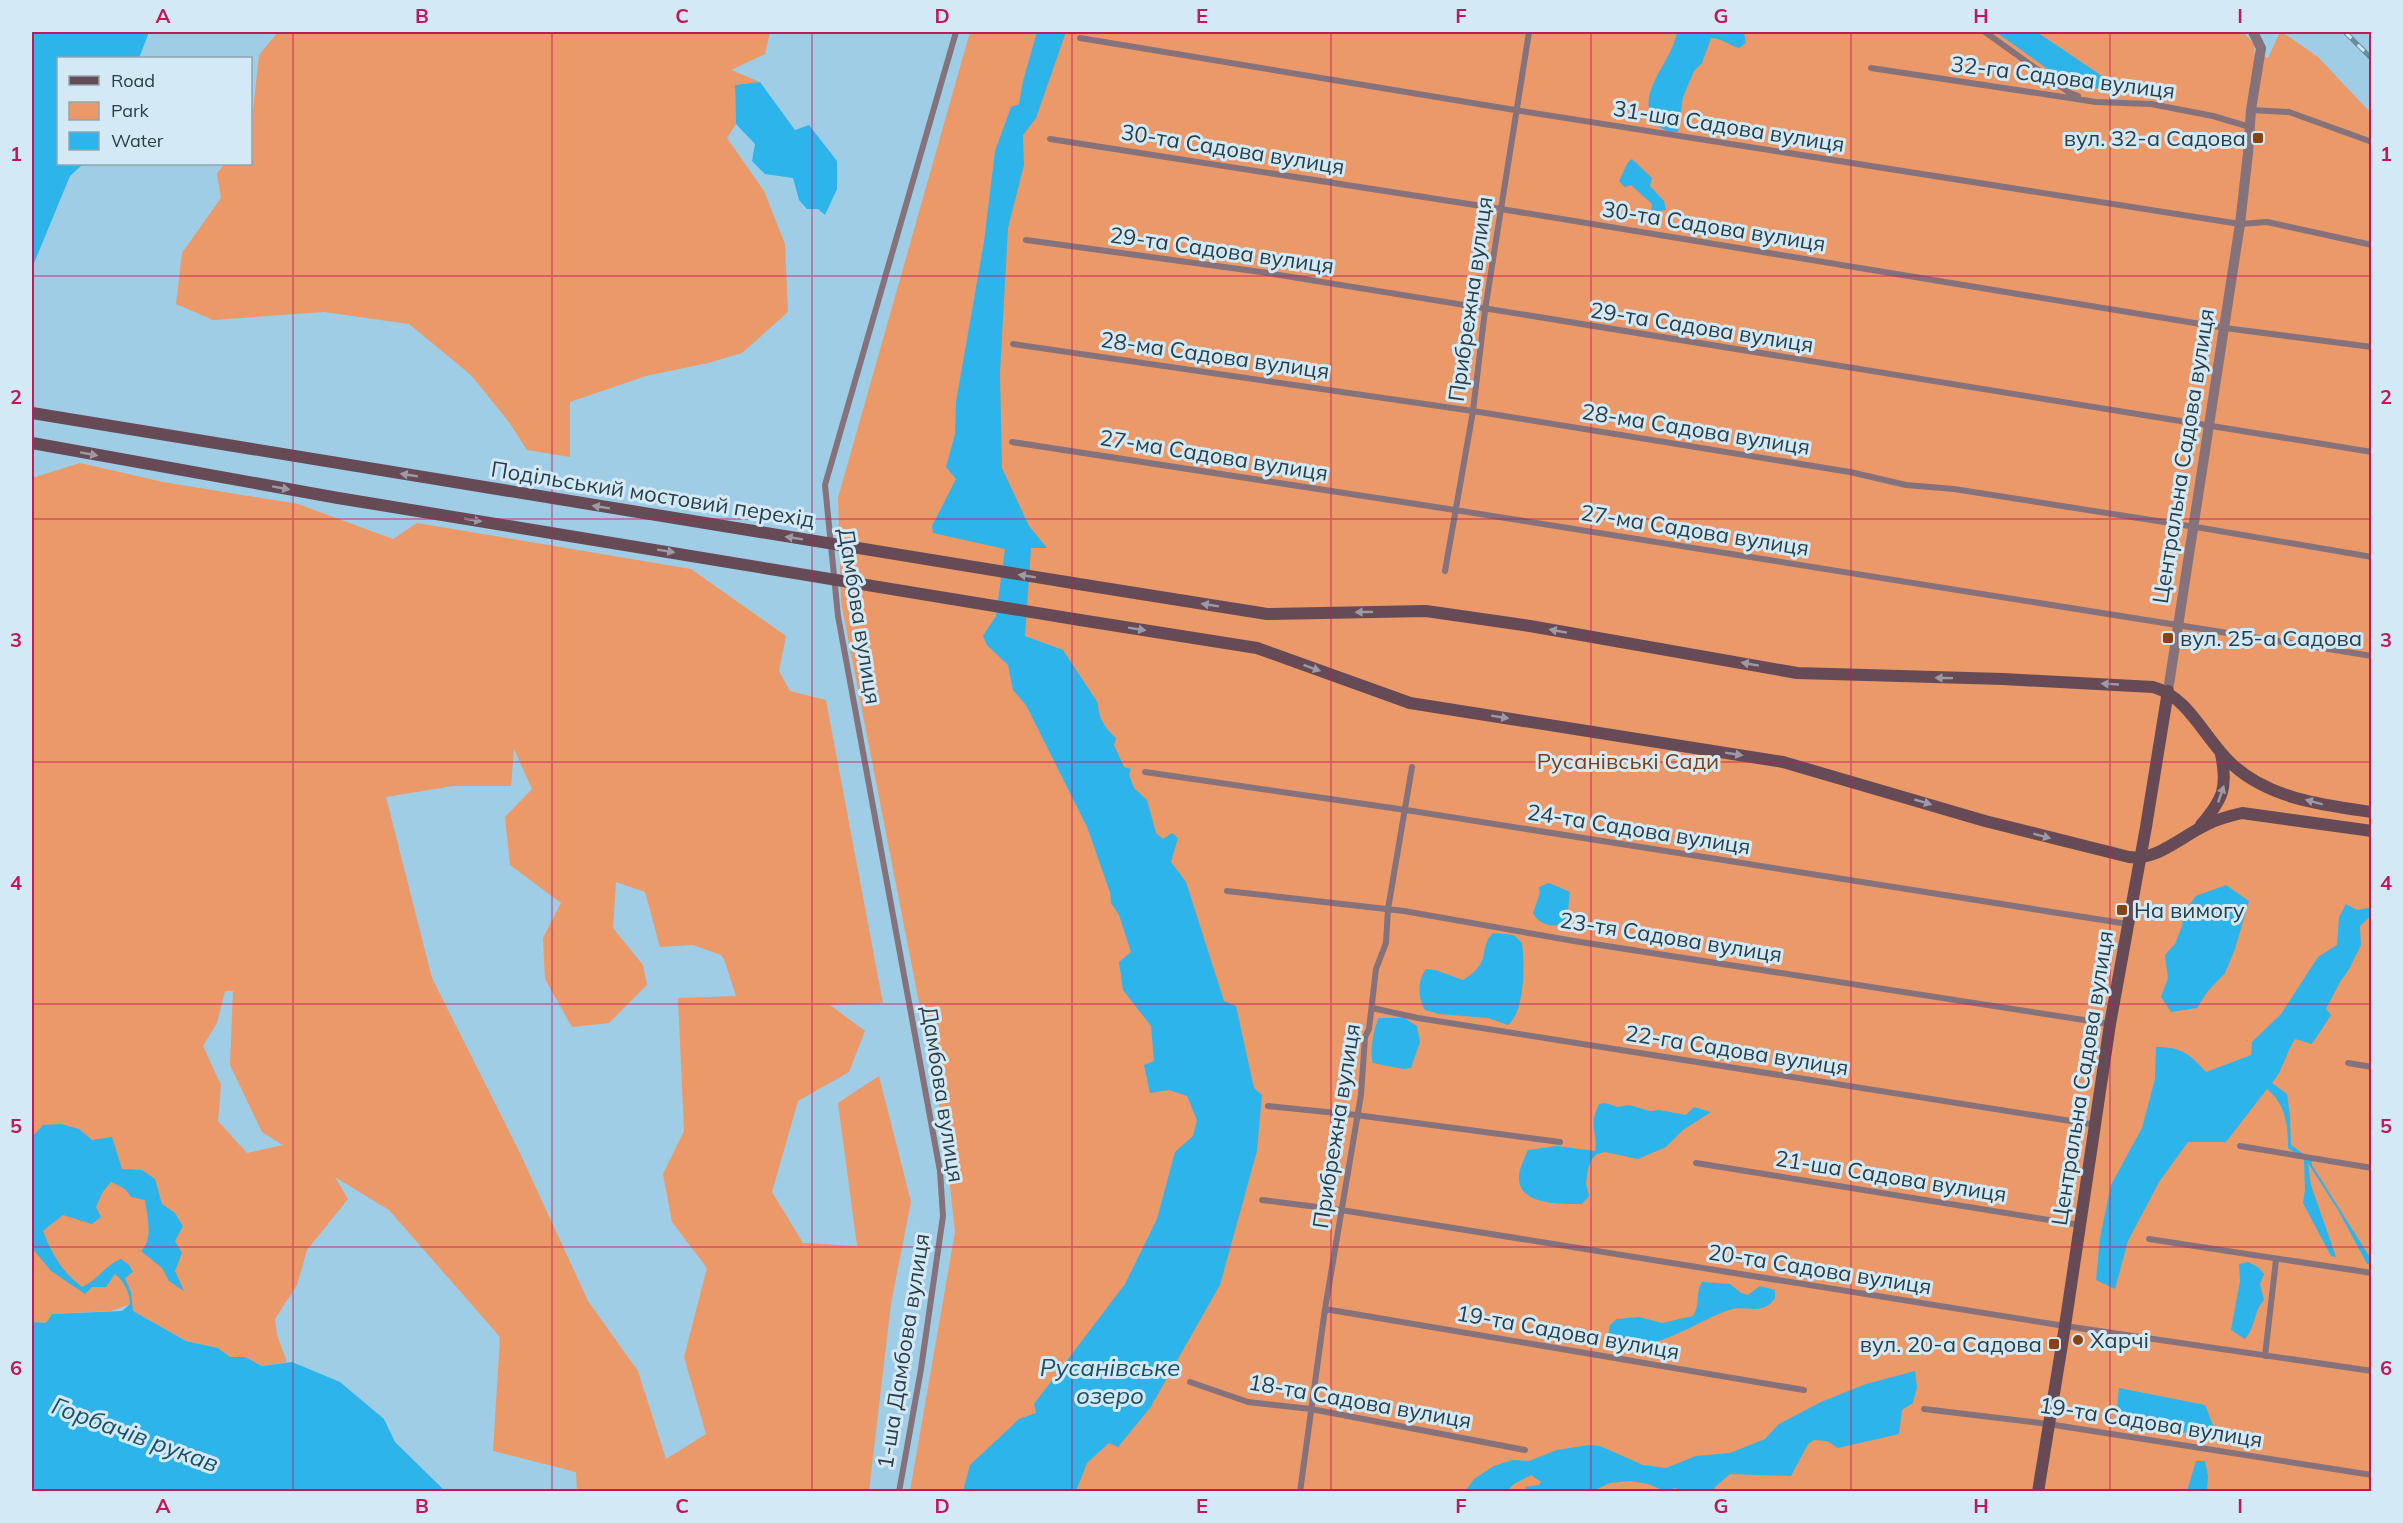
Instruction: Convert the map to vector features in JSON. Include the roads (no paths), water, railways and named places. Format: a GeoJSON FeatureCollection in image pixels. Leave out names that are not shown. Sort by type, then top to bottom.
{"type":"FeatureCollection","features":[{"type":"Feature","properties":{"kind":"main road","name":"Подільський мостовий перехід"},"geometry":{"type":"LineString","coordinates":[[32,413],[1267,614],[1426,611],[1530,626],[1797,673],[2003,679],[2153,687],[2168,691]]}},
{"type":"Feature","properties":{"kind":"main road"},"geometry":{"type":"LineString","coordinates":[[32,443],[338,498],[1257,648],[1410,703],[1783,762],[2057,841],[2140,859],[2224,817],[2242,813],[2372,831]]}},
{"type":"Feature","properties":{"kind":"main road"},"geometry":{"type":"LineString","coordinates":[[2168,691],[2200,726],[2221,754],[2234,767],[2264,787],[2329,806],[2372,812]]}},
{"type":"Feature","properties":{"kind":"main road","name":"Центральна Садова вулиця"},"geometry":{"type":"LineString","coordinates":[[2038,1491],[2110,1024],[2168,691]]}},
{"type":"Feature","properties":{"kind":"main road"},"geometry":{"type":"LineString","coordinates":[[2199,829],[2214,810],[2223,792],[2225,772],[2221,754]]}},
{"type":"Feature","properties":{"kind":"street","name":"Дамбова вулиця"},"geometry":{"type":"LineString","coordinates":[[942,1216],[940,1171],[838,616],[825,485],[956,32]]}},
{"type":"Feature","properties":{"kind":"street","name":"Прибрежна вулиця"},"geometry":{"type":"LineString","coordinates":[[1445,571],[1473,411],[1485,310],[1529,32]]}},
{"type":"Feature","properties":{"kind":"street"},"geometry":{"type":"LineString","coordinates":[[1985,32],[2070,93],[2096,102]]}},
{"type":"Feature","properties":{"kind":"street","name":"Центральна Садова вулиця"},"geometry":{"type":"LineString","coordinates":[[2168,691],[2240,224],[2251,110],[2261,48],[2253,32]]}},
{"type":"Feature","properties":{"kind":"street","name":"31-ша Садова вулиця"},"geometry":{"type":"LineString","coordinates":[[1080,38],[1515,110],[2240,224],[2267,222],[2372,245]]}},
{"type":"Feature","properties":{"kind":"street","name":"32-га Садова вулиця"},"geometry":{"type":"LineString","coordinates":[[1871,68],[2096,102],[2151,104],[2212,116],[2250,127]]}},
{"type":"Feature","properties":{"kind":"street"},"geometry":{"type":"LineString","coordinates":[[2251,110],[2289,112],[2372,142]]}},
{"type":"Feature","properties":{"kind":"street","name":"30-та Садова вулиця"},"geometry":{"type":"LineString","coordinates":[[1050,139],[1501,209],[2225,328],[2372,347]]}},
{"type":"Feature","properties":{"kind":"street","name":"29-та Садова вулиця"},"geometry":{"type":"LineString","coordinates":[[1026,240],[1261,273],[2372,452]]}},
{"type":"Feature","properties":{"kind":"street","name":"28-ма Садова вулиця"},"geometry":{"type":"LineString","coordinates":[[1013,344],[1473,411],[1850,472],[1906,485],[1954,489],[2194,526],[2372,557]]}},
{"type":"Feature","properties":{"kind":"street","name":"27-ма Садова вулиця"},"geometry":{"type":"LineString","coordinates":[[1012,442],[2372,656]]}},
{"type":"Feature","properties":{"kind":"street","name":"Прибрежна вулиця"},"geometry":{"type":"LineString","coordinates":[[1300,1491],[1325,1309],[1364,1070],[1365,1037],[1369,1029],[1376,969],[1386,943],[1388,909],[1412,767]]}},
{"type":"Feature","properties":{"kind":"street","name":"24-та Садова вулиця"},"geometry":{"type":"LineString","coordinates":[[1145,772],[1406,810],[2127,924]]}},
{"type":"Feature","properties":{"kind":"street","name":"23-тя Садова вулиця"},"geometry":{"type":"LineString","coordinates":[[1227,891],[1388,909],[1574,941],[2110,1024]]}},
{"type":"Feature","properties":{"kind":"street","name":"22-га Садова вулиця"},"geometry":{"type":"LineString","coordinates":[[1372,1008],[1418,1018],[2096,1125]]}},
{"type":"Feature","properties":{"kind":"street"},"geometry":{"type":"LineString","coordinates":[[2348,1063],[2372,1067]]}},
{"type":"Feature","properties":{"kind":"street"},"geometry":{"type":"LineString","coordinates":[[1268,1106],[1356,1115],[1560,1142]]}},
{"type":"Feature","properties":{"kind":"street"},"geometry":{"type":"LineString","coordinates":[[2240,1146],[2372,1168]]}},
{"type":"Feature","properties":{"kind":"street","name":"21-ша Садова вулиця"},"geometry":{"type":"LineString","coordinates":[[1696,1163],[2080,1225]]}},
{"type":"Feature","properties":{"kind":"street","name":"20-та Садова вулиця"},"geometry":{"type":"LineString","coordinates":[[1262,1200],[1341,1210],[2065,1326],[2372,1371]]}},
{"type":"Feature","properties":{"kind":"street","name":"1-ша Дамбова вулиця"},"geometry":{"type":"LineString","coordinates":[[899,1491],[921,1369],[942,1216]]}},
{"type":"Feature","properties":{"kind":"street"},"geometry":{"type":"LineString","coordinates":[[2149,1239],[2372,1273]]}},
{"type":"Feature","properties":{"kind":"street"},"geometry":{"type":"LineString","coordinates":[[2265,1356],[2276,1260]]}},
{"type":"Feature","properties":{"kind":"street","name":"19-та Садова вулиця"},"geometry":{"type":"LineString","coordinates":[[1325,1309],[1804,1390]]}},
{"type":"Feature","properties":{"kind":"street","name":"18-та Садова вулиця"},"geometry":{"type":"LineString","coordinates":[[1190,1382],[1248,1402],[1311,1409],[1525,1450]]}},
{"type":"Feature","properties":{"kind":"street","name":"19-та Садова вулиця"},"geometry":{"type":"LineString","coordinates":[[1924,1409],[2048,1424],[2372,1475]]}},
{"type":"Feature","properties":{"kind":"water"},"geometry":{"type":"Polygon","coordinates":[[[32,32],[149,32],[139,57],[57,57],[57,165],[82,165],[70,176],[32,268],[32,32]]]}},
{"type":"Feature","properties":{"kind":"water","name":"Русанівське озеро"},"geometry":{"type":"Polygon","coordinates":[[[1037,32],[1066,32],[1036,118],[1023,135],[1024,165],[1008,228],[1000,373],[1002,468],[1029,526],[1047,548],[1031,548],[1025,636],[1063,650],[1098,703],[1103,722],[1116,738],[1114,745],[1124,767],[1131,769],[1129,774],[1134,788],[1147,800],[1156,833],[1163,839],[1172,833],[1178,838],[1171,862],[1186,882],[1224,1001],[1236,1006],[1254,1088],[1262,1095],[1257,1151],[1220,1285],[1150,1408],[1118,1447],[1109,1443],[1087,1463],[1076,1491],[963,1491],[970,1465],[1019,1419],[1036,1413],[1034,1404],[1125,1284],[1157,1219],[1175,1152],[1193,1136],[1197,1120],[1187,1096],[1169,1090],[1150,1093],[1144,1065],[1154,1061],[1151,1026],[1123,990],[1119,962],[1131,952],[1119,915],[1111,903],[1110,892],[1087,827],[1026,705],[1013,690],[1008,665],[987,645],[983,636],[996,616],[1005,549],[933,533],[932,526],[956,479],[946,467],[955,434],[956,402],[984,242],[995,151],[1011,107],[1019,104],[1037,32]]]}},
{"type":"Feature","properties":{"kind":"water"},"geometry":{"type":"Polygon","coordinates":[[[1677,32],[1744,32],[1746,43],[1739,48],[1711,38],[1702,63],[1694,71],[1683,97],[1678,132],[1671,132],[1664,130],[1654,121],[1649,101],[1653,85],[1672,48],[1677,32]]]}},
{"type":"Feature","properties":{"kind":"water"},"geometry":{"type":"Polygon","coordinates":[[[1996,32],[2037,32],[2105,78],[2107,87],[2084,90],[2049,70],[1996,32]]]}},
{"type":"Feature","properties":{"kind":"water"},"geometry":{"type":"Polygon","coordinates":[[[760,82],[795,130],[809,125],[837,161],[837,189],[825,215],[818,209],[807,209],[799,200],[793,178],[765,174],[752,161],[755,144],[736,124],[735,85],[760,82]]]}},
{"type":"Feature","properties":{"kind":"water"},"geometry":{"type":"Polygon","coordinates":[[[1632,159],[1652,178],[1650,186],[1664,201],[1666,210],[1651,212],[1652,204],[1631,185],[1625,187],[1619,181],[1628,162],[1632,159]]]}},
{"type":"Feature","properties":{"kind":"water"},"geometry":{"type":"Polygon","coordinates":[[[1549,883],[1570,892],[1567,921],[1558,925],[1548,925],[1540,921],[1533,913],[1540,893],[1539,887],[1549,883]]]}},
{"type":"Feature","properties":{"kind":"water"},"geometry":{"type":"Polygon","coordinates":[[[2226,885],[2249,901],[2235,949],[2225,973],[2207,992],[2197,1008],[2171,1012],[2161,997],[2168,978],[2165,955],[2175,944],[2182,926],[2184,912],[2196,896],[2226,885]]]}},
{"type":"Feature","properties":{"kind":"water"},"geometry":{"type":"Polygon","coordinates":[[[2371,902],[2371,916],[2360,926],[2361,945],[2326,1009],[2331,1015],[2312,1044],[2295,1039],[2272,1083],[2287,1094],[2291,1145],[2312,1160],[2312,1165],[2371,1259],[2371,1263],[2367,1264],[2338,1210],[2308,1163],[2311,1185],[2336,1257],[2331,1256],[2303,1203],[2304,1159],[2288,1148],[2285,1116],[2278,1101],[2267,1089],[2226,1142],[2188,1142],[2159,1182],[2128,1241],[2115,1289],[2096,1280],[2100,1238],[2111,1185],[2142,1128],[2155,1079],[2156,1047],[2172,1048],[2184,1052],[2206,1072],[2251,1055],[2252,1042],[2281,1014],[2318,957],[2337,945],[2339,917],[2346,904],[2357,910],[2369,908],[2371,902]]]}},
{"type":"Feature","properties":{"kind":"water"},"geometry":{"type":"Polygon","coordinates":[[[1493,933],[1514,935],[1522,943],[1521,998],[1514,1018],[1508,1025],[1488,1018],[1439,1014],[1425,1010],[1420,990],[1421,978],[1426,969],[1463,980],[1479,967],[1488,939],[1493,933]]]}},
{"type":"Feature","properties":{"kind":"water"},"geometry":{"type":"Polygon","coordinates":[[[1379,1018],[1404,1018],[1417,1026],[1420,1042],[1411,1068],[1403,1069],[1373,1063],[1373,1040],[1379,1018]]]}},
{"type":"Feature","properties":{"kind":"water"},"geometry":{"type":"Polygon","coordinates":[[[1605,1103],[1618,1107],[1629,1105],[1650,1111],[1659,1110],[1686,1115],[1694,1107],[1711,1112],[1683,1130],[1666,1147],[1638,1159],[1605,1152],[1597,1154],[1588,1169],[1586,1183],[1589,1196],[1582,1204],[1553,1203],[1533,1198],[1526,1193],[1519,1177],[1528,1150],[1557,1146],[1595,1151],[1594,1118],[1599,1104],[1605,1103]]]}},
{"type":"Feature","properties":{"kind":"water","name":"Горбачів рукав"},"geometry":{"type":"Polygon","coordinates":[[[61,1124],[79,1129],[92,1140],[112,1137],[122,1169],[142,1170],[155,1179],[162,1204],[175,1213],[183,1226],[175,1241],[182,1253],[175,1271],[184,1291],[169,1281],[162,1268],[141,1251],[149,1234],[145,1200],[131,1197],[125,1189],[111,1182],[102,1193],[96,1207],[101,1217],[92,1224],[63,1215],[43,1231],[58,1262],[75,1281],[82,1287],[121,1259],[129,1265],[133,1272],[125,1278],[131,1292],[133,1311],[186,1341],[218,1348],[230,1357],[245,1357],[262,1366],[292,1362],[340,1382],[384,1419],[395,1442],[445,1491],[32,1491],[32,1322],[46,1323],[52,1314],[122,1311],[130,1304],[126,1288],[115,1274],[106,1287],[92,1287],[85,1294],[51,1271],[32,1248],[32,1137],[43,1125],[61,1124]]]}},
{"type":"Feature","properties":{"kind":"water"},"geometry":{"type":"Polygon","coordinates":[[[2248,1262],[2258,1267],[2264,1274],[2260,1284],[2264,1300],[2258,1308],[2245,1339],[2231,1330],[2240,1281],[2239,1264],[2248,1262]]]}},
{"type":"Feature","properties":{"kind":"water"},"geometry":{"type":"Polygon","coordinates":[[[1702,1282],[1730,1284],[1741,1293],[1748,1295],[1760,1286],[1775,1290],[1775,1298],[1770,1304],[1760,1309],[1729,1310],[1653,1343],[1637,1346],[1621,1345],[1607,1340],[1610,1325],[1617,1319],[1639,1317],[1662,1323],[1693,1316],[1702,1282]]]}},
{"type":"Feature","properties":{"kind":"water"},"geometry":{"type":"Polygon","coordinates":[[[1915,1371],[1917,1387],[1913,1403],[1902,1410],[1899,1434],[1838,1448],[1827,1441],[1814,1440],[1808,1444],[1791,1476],[1730,1474],[1714,1488],[1715,1492],[1683,1491],[1675,1488],[1665,1491],[1648,1484],[1631,1481],[1610,1483],[1593,1491],[1528,1491],[1525,1487],[1539,1485],[1541,1482],[1531,1475],[1514,1484],[1507,1491],[1467,1491],[1474,1479],[1494,1466],[1513,1460],[1529,1461],[1557,1450],[1589,1445],[1600,1446],[1643,1465],[1666,1468],[1696,1456],[1730,1453],[1765,1439],[1779,1424],[1821,1402],[1866,1384],[1915,1371]]]}},
{"type":"Feature","properties":{"kind":"water"},"geometry":{"type":"Polygon","coordinates":[[[2119,1388],[2205,1405],[2217,1435],[2207,1437],[2116,1419],[2119,1388]]]}},
{"type":"Feature","properties":{"kind":"water"},"geometry":{"type":"Polygon","coordinates":[[[2196,1461],[2205,1461],[2208,1476],[2207,1491],[2187,1491],[2196,1461]]]}},
{"type":"Feature","properties":{"kind":"railway"},"geometry":{"type":"LineString","coordinates":[[2345,32],[2372,59]]}},
{"type":"Feature","properties":{"kind":"place","name":"вул. 32-а Садова"},"geometry":{"type":"Point","coordinates":[2258,138]}},
{"type":"Feature","properties":{"kind":"place","name":"вул. 25-а Садова"},"geometry":{"type":"Point","coordinates":[2168,638]}},
{"type":"Feature","properties":{"kind":"place","name":"На вимогу"},"geometry":{"type":"Point","coordinates":[2122,910]}},
{"type":"Feature","properties":{"kind":"place","name":"Харчі"},"geometry":{"type":"Point","coordinates":[2078,1340]}},
{"type":"Feature","properties":{"kind":"place","name":"вул. 20-а Садова"},"geometry":{"type":"Point","coordinates":[2054,1344]}},
{"type":"Feature","properties":{"kind":"park label","name":"Русанівські Сади"},"geometry":{"type":"Point","coordinates":[1628,761]}}]}
